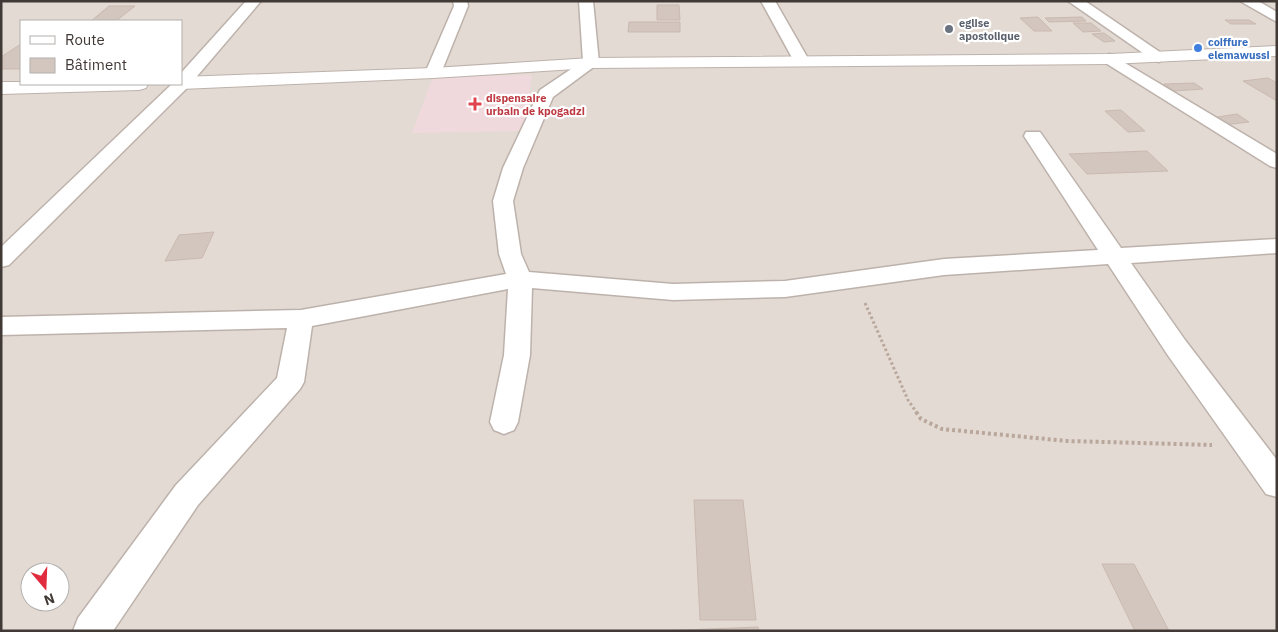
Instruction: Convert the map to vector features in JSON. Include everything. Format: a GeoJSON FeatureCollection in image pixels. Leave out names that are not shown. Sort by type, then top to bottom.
{"type":"FeatureCollection","features":[{"type":"Feature","properties":{"kind":"street"},"geometry":{"type":"LineString","coordinates":[[182,82],[254,1]]}},
{"type":"Feature","properties":{"kind":"street"},"geometry":{"type":"LineString","coordinates":[[434,73],[461,6],[460,1]]}},
{"type":"Feature","properties":{"kind":"street"},"geometry":{"type":"LineString","coordinates":[[586,1],[590,63]]}},
{"type":"Feature","properties":{"kind":"street"},"geometry":{"type":"LineString","coordinates":[[768,1],[802,62]]}},
{"type":"Feature","properties":{"kind":"street"},"geometry":{"type":"LineString","coordinates":[[1075,1],[1159,58]]}},
{"type":"Feature","properties":{"kind":"street"},"geometry":{"type":"LineString","coordinates":[[1246,1],[1277,18]]}},
{"type":"Feature","properties":{"kind":"street"},"geometry":{"type":"LineString","coordinates":[[182,83],[434,73],[590,63],[1110,59],[1276,51]]}},
{"type":"Feature","properties":{"kind":"street"},"geometry":{"type":"LineString","coordinates":[[1110,59],[1277,162]]}},
{"type":"Feature","properties":{"kind":"street"},"geometry":{"type":"LineString","coordinates":[[504,422],[517,355],[520,279],[510,254],[503,202],[514,168],[546,94],[590,63]]}},
{"type":"Feature","properties":{"kind":"street"},"geometry":{"type":"LineString","coordinates":[[1,88],[104,85]]}},
{"type":"Feature","properties":{"kind":"street"},"geometry":{"type":"LineString","coordinates":[[1,260],[179,85]]}},
{"type":"Feature","properties":{"kind":"street"},"geometry":{"type":"LineString","coordinates":[[1033,136],[1176,347],[1277,484]]}},
{"type":"Feature","properties":{"kind":"street"},"geometry":{"type":"LineString","coordinates":[[1,326],[301,319],[520,279],[673,292],[785,289],[944,267],[1277,246]]}},
{"type":"Feature","properties":{"kind":"street"},"geometry":{"type":"LineString","coordinates":[[91,631],[187,495],[290,382],[301,319]]}},
{"type":"Feature","properties":{"kind":"path"},"geometry":{"type":"LineString","coordinates":[[854,279],[908,400],[921,419],[942,430],[1067,441],[1250,446]]}},
{"type":"Feature","properties":{"kind":"shaded area"},"geometry":{"type":"Polygon","coordinates":[[[1,1],[1277,1],[1277,631],[1,631],[1,1]]]}},
{"type":"Feature","properties":{"kind":"shaded area","name":"dispensaire urbain de kpogadzi"},"geometry":{"type":"Polygon","coordinates":[[[532,75],[524,131],[412,133],[433,77],[532,75]]]}},
{"type":"Feature","properties":{"kind":"building"},"geometry":{"type":"Polygon","coordinates":[[[657,5],[679,5],[680,20],[657,20],[657,5]]]}},
{"type":"Feature","properties":{"kind":"building"},"geometry":{"type":"Polygon","coordinates":[[[109,6],[135,6],[117,20],[92,20],[109,6]]]}},
{"type":"Feature","properties":{"kind":"building"},"geometry":{"type":"Polygon","coordinates":[[[1038,17],[1052,31],[1034,31],[1020,18],[1038,17]]]}},
{"type":"Feature","properties":{"kind":"building"},"geometry":{"type":"Polygon","coordinates":[[[1082,17],[1086,21],[1049,22],[1045,18],[1082,17]]]}},
{"type":"Feature","properties":{"kind":"building"},"geometry":{"type":"Polygon","coordinates":[[[1225,20],[1249,20],[1256,24],[1231,24],[1225,20]]]}},
{"type":"Feature","properties":{"kind":"building"},"geometry":{"type":"Polygon","coordinates":[[[629,22],[680,22],[680,32],[628,32],[629,22]]]}},
{"type":"Feature","properties":{"kind":"building"},"geometry":{"type":"Polygon","coordinates":[[[1073,23],[1091,23],[1101,31],[1083,32],[1073,23]]]}},
{"type":"Feature","properties":{"kind":"building"},"geometry":{"type":"Polygon","coordinates":[[[1104,33],[1115,41],[1104,42],[1092,34],[1104,33]]]}},
{"type":"Feature","properties":{"kind":"building"},"geometry":{"type":"Polygon","coordinates":[[[20,45],[20,69],[1,69],[1,57],[20,45]]]}},
{"type":"Feature","properties":{"kind":"building"},"geometry":{"type":"Polygon","coordinates":[[[1268,78],[1277,83],[1277,101],[1243,81],[1268,78]]]}},
{"type":"Feature","properties":{"kind":"building"},"geometry":{"type":"Polygon","coordinates":[[[1194,83],[1203,89],[1174,91],[1164,84],[1194,83]]]}},
{"type":"Feature","properties":{"kind":"building"},"geometry":{"type":"Polygon","coordinates":[[[1121,110],[1145,131],[1128,132],[1105,111],[1121,110]]]}},
{"type":"Feature","properties":{"kind":"building"},"geometry":{"type":"Polygon","coordinates":[[[1237,114],[1249,122],[1223,125],[1211,118],[1237,114]]]}},
{"type":"Feature","properties":{"kind":"building"},"geometry":{"type":"Polygon","coordinates":[[[1147,151],[1168,171],[1087,174],[1069,154],[1147,151]]]}},
{"type":"Feature","properties":{"kind":"building"},"geometry":{"type":"Polygon","coordinates":[[[214,232],[202,258],[165,261],[179,235],[214,232]]]}},
{"type":"Feature","properties":{"kind":"building"},"geometry":{"type":"Polygon","coordinates":[[[694,500],[743,500],[756,620],[700,620],[694,500]]]}},
{"type":"Feature","properties":{"kind":"building"},"geometry":{"type":"Polygon","coordinates":[[[1102,564],[1134,564],[1169,631],[1135,631],[1102,564]]]}},
{"type":"Feature","properties":{"kind":"building"},"geometry":{"type":"Polygon","coordinates":[[[758,627],[759,631],[660,631],[758,627]]]}},
{"type":"Feature","properties":{"kind":"place","name":"eglise apostolique"},"geometry":{"type":"Point","coordinates":[949,29]}},
{"type":"Feature","properties":{"kind":"place","name":"coiffure elemawussi"},"geometry":{"type":"Point","coordinates":[1198,48]}},
{"type":"Feature","properties":{"kind":"place","name":"dispensaire urbain de kpogadzi"},"geometry":{"type":"Point","coordinates":[475,104]}}]}
